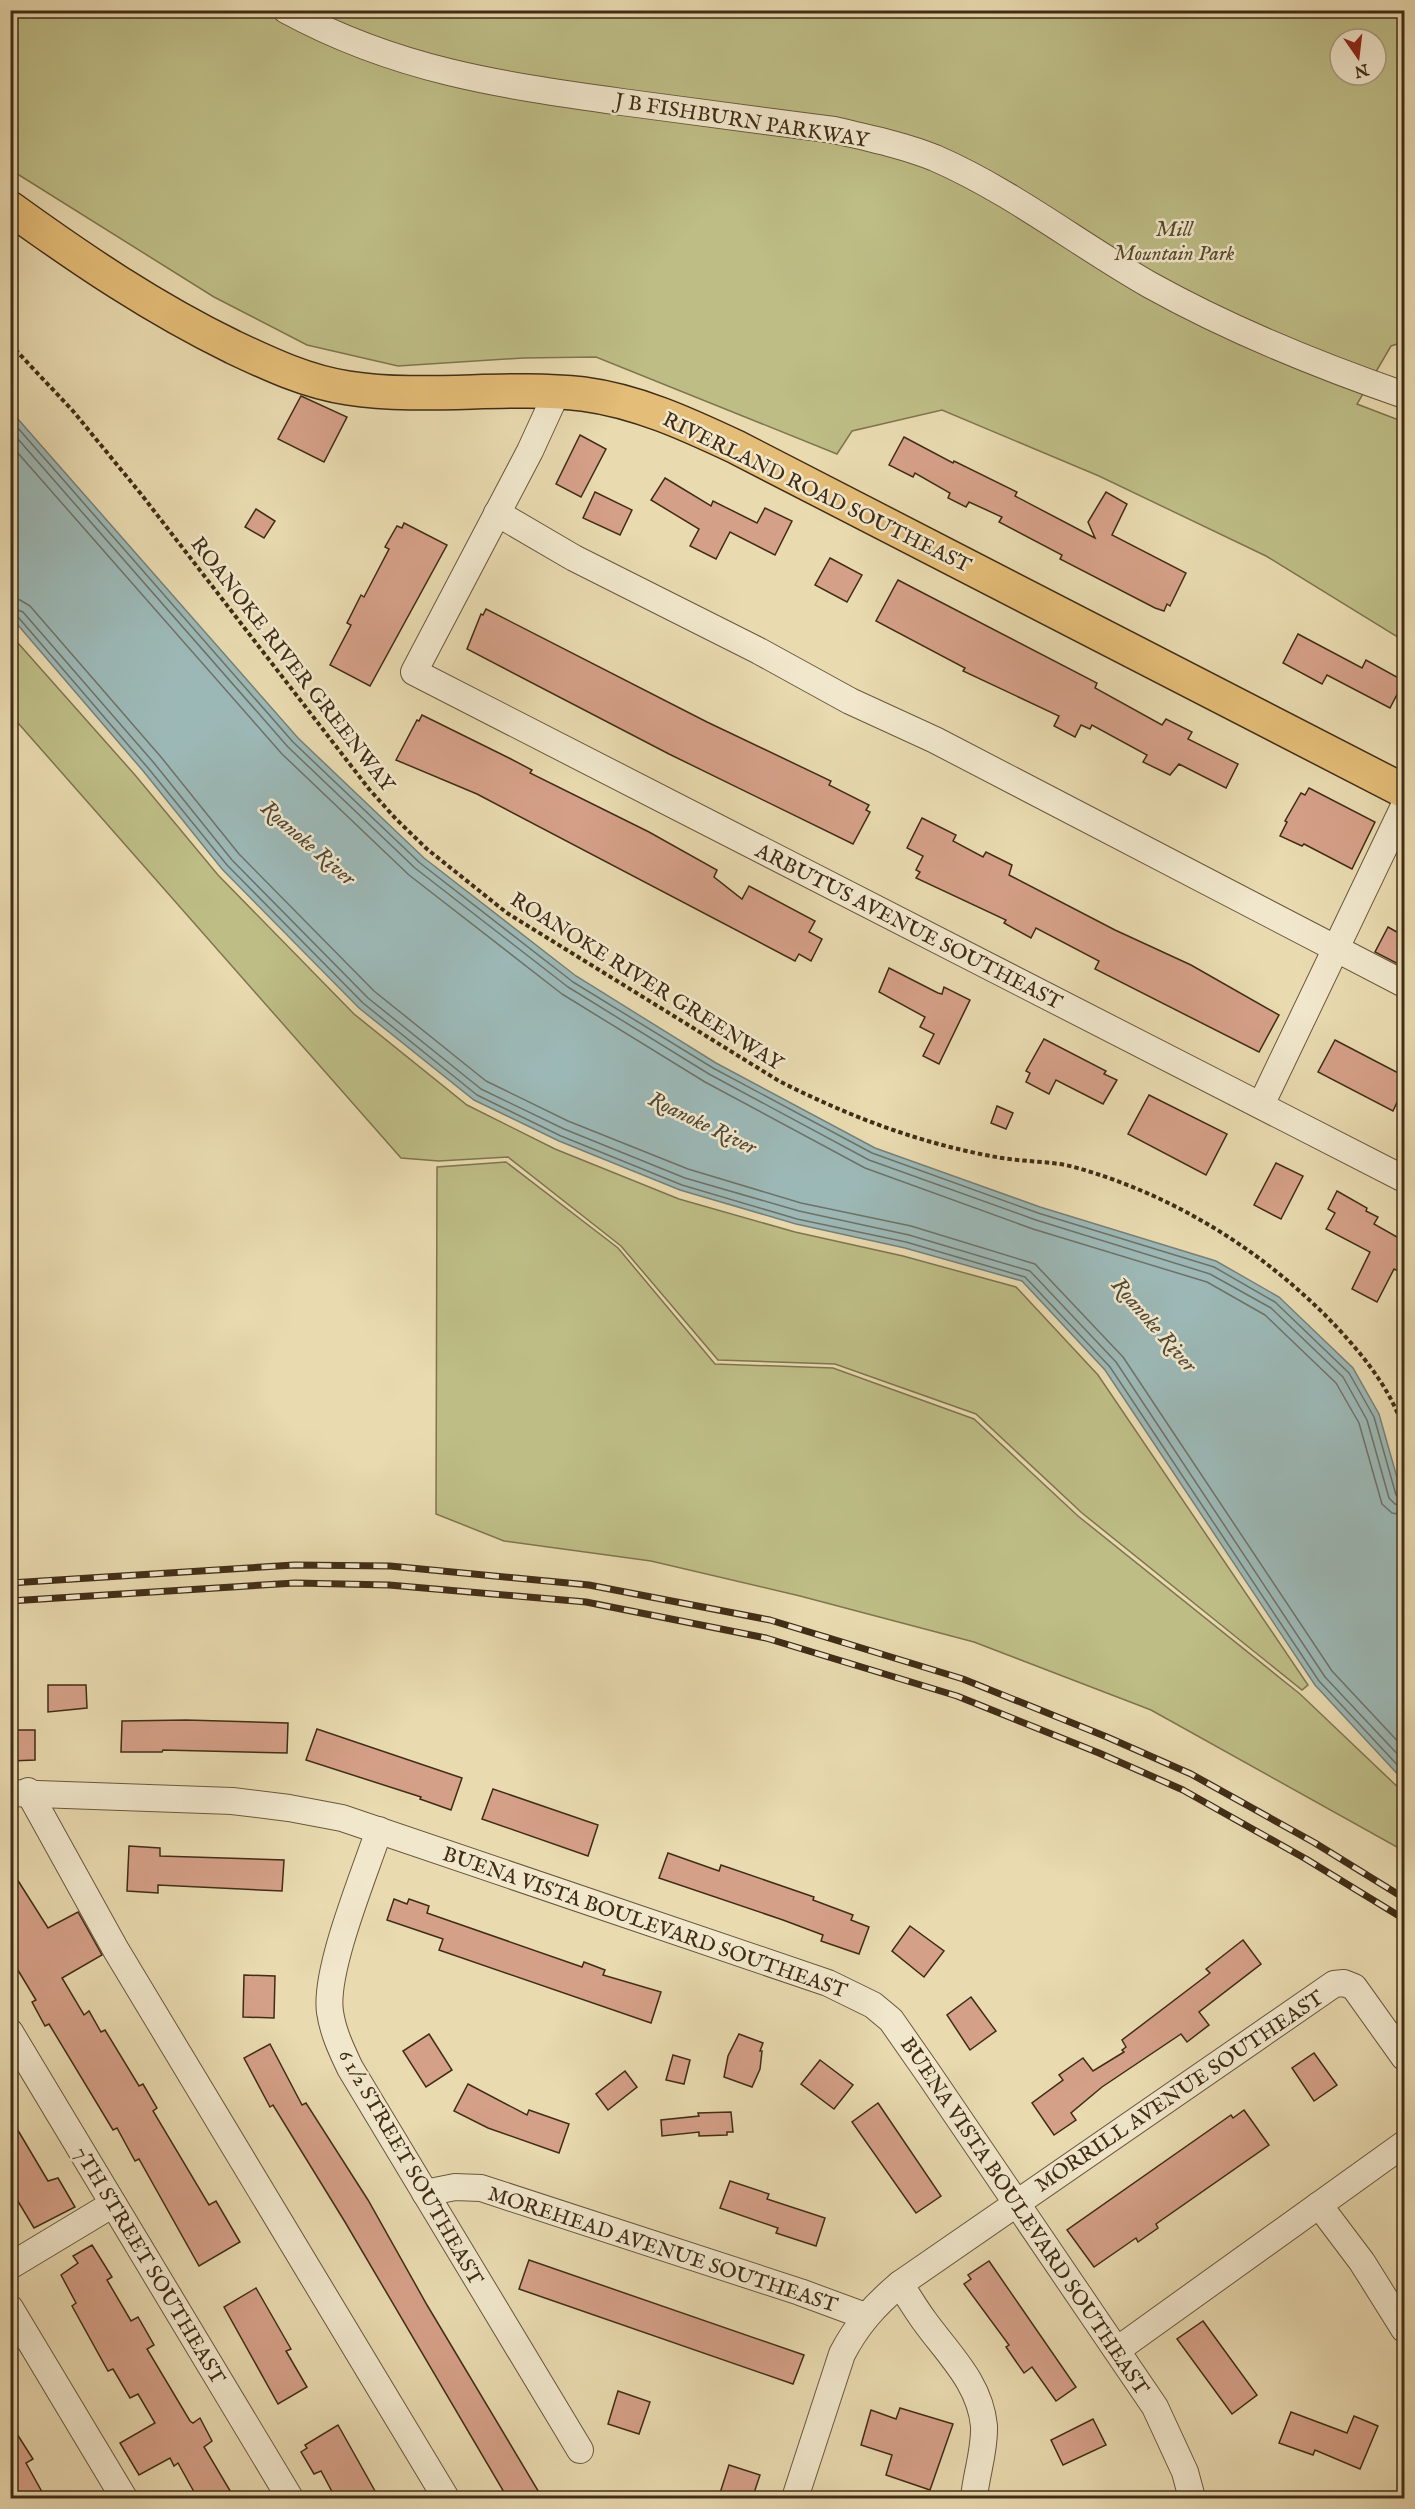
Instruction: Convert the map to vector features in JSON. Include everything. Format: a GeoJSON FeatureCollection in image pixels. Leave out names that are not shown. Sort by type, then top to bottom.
{"type":"FeatureCollection","features":[{"type":"Feature","properties":{"kind":"main road","name":"RIVERLAND ROAD SOUTHEAST"},"geometry":{"type":"LineString","coordinates":[[10,208],[137,296],[233,347],[306,378],[345,388],[391,393],[556,392],[624,402],[679,421],[736,447],[1404,791]]}},
{"type":"Feature","properties":{"kind":"street","name":"J B FISHBURN PARKWAY"},"geometry":{"type":"LineString","coordinates":[[286,10],[320,29],[381,54],[475,80],[834,130],[888,143],[933,158],[975,177],[1149,284],[1216,320],[1291,354],[1404,395]]}},
{"type":"Feature","properties":{"kind":"street"},"geometry":{"type":"LineString","coordinates":[[556,392],[530,451],[497,513],[574,558],[759,651],[850,701],[935,740],[1404,984]]}},
{"type":"Feature","properties":{"kind":"street","name":"ARBUTUS AVENUE SOUTHEAST"},"geometry":{"type":"LineString","coordinates":[[497,513],[414,672],[1404,1179]]}},
{"type":"Feature","properties":{"kind":"street"},"geometry":{"type":"LineString","coordinates":[[1262,1105],[1404,806]]}},
{"type":"Feature","properties":{"kind":"street"},"geometry":{"type":"LineString","coordinates":[[19,1792],[446,2499]]}},
{"type":"Feature","properties":{"kind":"street","name":"BUENA VISTA BOULEVARD SOUTHEAST"},"geometry":{"type":"LineString","coordinates":[[19,1792],[232,1800],[342,1818],[828,1983],[873,2005],[891,2020],[1155,2407],[1185,2472],[1192,2499]]}},
{"type":"Feature","properties":{"kind":"street","name":"6 1/2 STREET SOUTHEAST"},"geometry":{"type":"LineString","coordinates":[[379,1830],[330,1984],[329,2009],[334,2034],[350,2068],[580,2450]]}},
{"type":"Feature","properties":{"kind":"street","name":"MORRILL AVENUE SOUTHEAST"},"geometry":{"type":"LineString","coordinates":[[795,2499],[842,2354],[865,2316],[900,2284],[1334,1984],[1344,1983],[1354,1987],[1404,2057]]}},
{"type":"Feature","properties":{"kind":"street","name":"7TH STREET SOUTHEAST"},"geometry":{"type":"LineString","coordinates":[[10,2032],[290,2499]]}},
{"type":"Feature","properties":{"kind":"street"},"geometry":{"type":"LineString","coordinates":[[1117,2350],[1404,2144]]}},
{"type":"Feature","properties":{"kind":"street","name":"MOREHEAD AVENUE SOUTHEAST"},"geometry":{"type":"LineString","coordinates":[[425,2193],[455,2187],[481,2188],[756,2277],[865,2316]]}},
{"type":"Feature","properties":{"kind":"street"},"geometry":{"type":"LineString","coordinates":[[10,2266],[113,2204]]}},
{"type":"Feature","properties":{"kind":"street"},"geometry":{"type":"LineString","coordinates":[[1319,2205],[1362,2262],[1404,2329]]}},
{"type":"Feature","properties":{"kind":"street"},"geometry":{"type":"LineString","coordinates":[[900,2284],[923,2319],[957,2362],[979,2401],[984,2425],[983,2455],[974,2499]]}},
{"type":"Feature","properties":{"kind":"street"},"geometry":{"type":"LineString","coordinates":[[10,2308],[124,2499]]}},
{"type":"Feature","properties":{"kind":"path","name":"ROANOKE RIVER GREENWAY"},"geometry":{"type":"LineString","coordinates":[[10,344],[73,411],[141,494],[369,789],[427,849],[507,913],[779,1081],[827,1106],[945,1146],[1002,1158],[1072,1166],[1105,1177],[1196,1218],[1268,1262],[1344,1334],[1390,1397],[1404,1432]]}},
{"type":"Feature","properties":{"kind":"green space","name":"Mill Mountain Park"},"geometry":{"type":"Polygon","coordinates":[[[11,11],[1404,11],[1404,342],[1391,346],[1357,404],[1404,422],[1404,641],[1266,556],[1099,476],[942,410],[852,431],[837,454],[596,357],[523,358],[398,366],[307,345],[214,297],[11,170],[11,11]]]}},
{"type":"Feature","properties":{"kind":"green space"},"geometry":{"type":"Polygon","coordinates":[[[10,634],[135,775],[218,875],[354,1014],[467,1105],[555,1149],[679,1199],[795,1232],[903,1256],[1016,1287],[1098,1375],[1308,1685],[1302,1690],[1082,1513],[976,1414],[835,1364],[718,1360],[621,1246],[508,1157],[439,1161],[401,1158],[11,715],[10,634]]]}},
{"type":"Feature","properties":{"kind":"green space"},"geometry":{"type":"Polygon","coordinates":[[[506,1162],[618,1248],[715,1364],[833,1368],[974,1419],[1078,1516],[1300,1694],[1404,1793],[1404,1851],[1151,1710],[974,1642],[800,1596],[651,1561],[504,1541],[436,1514],[437,1167],[506,1162]]]}},
{"type":"Feature","properties":{"kind":"water","name":"Roanoke River"},"geometry":{"type":"Polygon","coordinates":[[[10,410],[298,738],[424,858],[576,976],[716,1063],[875,1148],[1040,1207],[1216,1261],[1279,1297],[1353,1368],[1379,1414],[1404,1502],[1404,1781],[1315,1685],[1105,1370],[1022,1281],[905,1248],[796,1224],[680,1190],[559,1141],[474,1100],[359,1008],[222,869],[144,772],[11,617],[10,410]]]}},
{"type":"Feature","properties":{"kind":"building"},"geometry":{"type":"Polygon","coordinates":[[[301,396],[347,417],[324,462],[278,439],[301,396]]]}},
{"type":"Feature","properties":{"kind":"building"},"geometry":{"type":"Polygon","coordinates":[[[580,435],[606,449],[581,497],[556,484],[580,435]]]}},
{"type":"Feature","properties":{"kind":"building"},"geometry":{"type":"Polygon","coordinates":[[[904,437],[953,463],[954,461],[1017,492],[1015,496],[1095,538],[1088,522],[1106,492],[1127,504],[1112,535],[1186,573],[1170,606],[1167,604],[1164,611],[1155,608],[1060,559],[1062,555],[999,522],[1002,517],[969,502],[966,507],[948,498],[950,493],[915,473],[913,477],[889,465],[904,437]]]}},
{"type":"Feature","properties":{"kind":"building"},"geometry":{"type":"Polygon","coordinates":[[[665,478],[711,506],[713,501],[757,523],[765,508],[792,521],[775,555],[730,532],[716,559],[690,546],[699,529],[651,500],[665,478]]]}},
{"type":"Feature","properties":{"kind":"building"},"geometry":{"type":"Polygon","coordinates":[[[595,492],[632,510],[620,535],[583,518],[595,492]]]}},
{"type":"Feature","properties":{"kind":"building"},"geometry":{"type":"Polygon","coordinates":[[[256,509],[275,521],[264,538],[245,527],[256,509]]]}},
{"type":"Feature","properties":{"kind":"building"},"geometry":{"type":"Polygon","coordinates":[[[404,523],[447,545],[370,686],[330,665],[351,625],[347,623],[361,595],[364,597],[389,549],[385,547],[397,526],[402,528],[404,523]]]}},
{"type":"Feature","properties":{"kind":"building"},"geometry":{"type":"Polygon","coordinates":[[[830,558],[862,575],[847,602],[815,585],[830,558]]]}},
{"type":"Feature","properties":{"kind":"building"},"geometry":{"type":"Polygon","coordinates":[[[898,580],[1097,683],[1095,688],[1162,725],[1166,719],[1192,732],[1188,739],[1238,764],[1226,788],[1179,764],[1170,775],[1143,762],[1147,755],[1092,725],[1090,729],[1081,725],[1075,737],[1054,726],[1059,716],[963,671],[965,668],[876,621],[898,580]]]}},
{"type":"Feature","properties":{"kind":"building"},"geometry":{"type":"Polygon","coordinates":[[[486,609],[707,722],[831,781],[829,785],[869,805],[866,810],[870,812],[853,844],[669,754],[467,649],[481,614],[483,615],[486,609]]]}},
{"type":"Feature","properties":{"kind":"building"},"geometry":{"type":"Polygon","coordinates":[[[1298,634],[1362,668],[1366,660],[1404,681],[1390,708],[1327,675],[1322,684],[1283,663],[1298,634]]]}},
{"type":"Feature","properties":{"kind":"building"},"geometry":{"type":"Polygon","coordinates":[[[422,715],[532,770],[530,773],[649,832],[717,870],[714,877],[742,899],[749,886],[815,921],[809,932],[822,939],[811,961],[799,954],[795,961],[477,794],[396,760],[417,720],[419,721],[422,715]]]}},
{"type":"Feature","properties":{"kind":"building"},"geometry":{"type":"Polygon","coordinates":[[[1309,788],[1375,822],[1352,869],[1304,844],[1302,846],[1280,836],[1287,822],[1285,821],[1301,793],[1305,795],[1309,788]]]}},
{"type":"Feature","properties":{"kind":"building"},"geometry":{"type":"Polygon","coordinates":[[[922,818],[956,835],[953,841],[983,857],[986,852],[1012,865],[1009,875],[1115,930],[1191,965],[1279,1015],[1259,1052],[1095,969],[1099,961],[1036,928],[1031,938],[1004,923],[1006,920],[916,878],[920,872],[916,870],[923,856],[907,848],[922,818]]]}},
{"type":"Feature","properties":{"kind":"building"},"geometry":{"type":"Polygon","coordinates":[[[1388,927],[1404,936],[1404,967],[1375,952],[1388,927]]]}},
{"type":"Feature","properties":{"kind":"building"},"geometry":{"type":"Polygon","coordinates":[[[889,968],[938,993],[942,994],[944,987],[970,1000],[939,1064],[923,1056],[934,1034],[920,1027],[925,1017],[879,992],[889,968]]]}},
{"type":"Feature","properties":{"kind":"building"},"geometry":{"type":"Polygon","coordinates":[[[1044,1039],[1106,1071],[1104,1074],[1117,1080],[1103,1104],[1056,1080],[1049,1094],[1026,1082],[1030,1073],[1026,1071],[1044,1039]]]}},
{"type":"Feature","properties":{"kind":"building"},"geometry":{"type":"Polygon","coordinates":[[[1335,1040],[1404,1076],[1404,1087],[1393,1111],[1318,1072],[1335,1040]]]}},
{"type":"Feature","properties":{"kind":"building"},"geometry":{"type":"Polygon","coordinates":[[[1149,1095],[1227,1134],[1206,1175],[1128,1134],[1149,1095]]]}},
{"type":"Feature","properties":{"kind":"building"},"geometry":{"type":"Polygon","coordinates":[[[997,1106],[1013,1113],[1006,1129],[991,1123],[997,1106]]]}},
{"type":"Feature","properties":{"kind":"building"},"geometry":{"type":"Polygon","coordinates":[[[1276,1163],[1303,1176],[1281,1219],[1254,1205],[1276,1163]]]}},
{"type":"Feature","properties":{"kind":"building"},"geometry":{"type":"Polygon","coordinates":[[[1337,1191],[1378,1217],[1374,1224],[1404,1241],[1404,1274],[1394,1269],[1377,1302],[1352,1289],[1370,1252],[1326,1229],[1335,1213],[1328,1209],[1337,1191]]]}},
{"type":"Feature","properties":{"kind":"building"},"geometry":{"type":"Polygon","coordinates":[[[48,1685],[86,1685],[87,1708],[48,1712],[48,1685]]]}},
{"type":"Feature","properties":{"kind":"building"},"geometry":{"type":"Polygon","coordinates":[[[122,1721],[288,1723],[287,1753],[163,1750],[162,1752],[121,1752],[122,1721]]]}},
{"type":"Feature","properties":{"kind":"building"},"geometry":{"type":"Polygon","coordinates":[[[317,1729],[462,1778],[451,1810],[420,1799],[421,1797],[306,1760],[317,1729]]]}},
{"type":"Feature","properties":{"kind":"building"},"geometry":{"type":"Polygon","coordinates":[[[10,1730],[35,1730],[35,1760],[10,1761],[10,1730]]]}},
{"type":"Feature","properties":{"kind":"building"},"geometry":{"type":"Polygon","coordinates":[[[493,1789],[598,1825],[588,1856],[482,1819],[493,1789]]]}},
{"type":"Feature","properties":{"kind":"building"},"geometry":{"type":"Polygon","coordinates":[[[129,1846],[160,1848],[160,1856],[284,1860],[282,1891],[158,1885],[158,1893],[127,1891],[129,1846]]]}},
{"type":"Feature","properties":{"kind":"building"},"geometry":{"type":"Polygon","coordinates":[[[668,1853],[719,1871],[721,1865],[814,1897],[813,1900],[853,1915],[851,1920],[869,1927],[859,1954],[821,1941],[823,1935],[659,1878],[668,1853]]]}},
{"type":"Feature","properties":{"kind":"building"},"geometry":{"type":"Polygon","coordinates":[[[10,1868],[48,1928],[78,1912],[102,1955],[62,1978],[84,2015],[89,2011],[101,2032],[105,2030],[139,2086],[143,2084],[157,2108],[153,2111],[209,2205],[216,2201],[240,2242],[199,2266],[139,2159],[135,2161],[117,2128],[113,2130],[49,2024],[45,2026],[32,2002],[36,2000],[10,1957],[10,1868]]]}},
{"type":"Feature","properties":{"kind":"building"},"geometry":{"type":"Polygon","coordinates":[[[394,1899],[407,1904],[409,1899],[429,1906],[427,1913],[582,1967],[584,1962],[605,1970],[603,1975],[661,1992],[651,2023],[439,1950],[443,1939],[387,1920],[394,1899]]]}},
{"type":"Feature","properties":{"kind":"building"},"geometry":{"type":"Polygon","coordinates":[[[910,1926],[944,1951],[924,1977],[892,1951],[910,1926]]]}},
{"type":"Feature","properties":{"kind":"building"},"geometry":{"type":"Polygon","coordinates":[[[1243,1940],[1261,1964],[1199,2012],[1209,2025],[1187,2042],[1181,2034],[1102,2087],[1071,2113],[1076,2120],[1054,2135],[1032,2103],[1063,2080],[1059,2075],[1083,2058],[1093,2071],[1124,2052],[1122,2050],[1126,2047],[1122,2040],[1210,1973],[1206,1969],[1243,1940]]]}},
{"type":"Feature","properties":{"kind":"building"},"geometry":{"type":"Polygon","coordinates":[[[244,1975],[275,1976],[274,2018],[243,2017],[244,1975]]]}},
{"type":"Feature","properties":{"kind":"building"},"geometry":{"type":"Polygon","coordinates":[[[971,1997],[996,2031],[970,2050],[947,2015],[971,1997]]]}},
{"type":"Feature","properties":{"kind":"building"},"geometry":{"type":"Polygon","coordinates":[[[429,2034],[452,2070],[426,2087],[403,2051],[429,2034]]]}},
{"type":"Feature","properties":{"kind":"building"},"geometry":{"type":"Polygon","coordinates":[[[739,2034],[763,2043],[760,2051],[762,2051],[760,2069],[752,2087],[724,2077],[728,2056],[739,2034]]]}},
{"type":"Feature","properties":{"kind":"building"},"geometry":{"type":"Polygon","coordinates":[[[270,2044],[302,2105],[306,2103],[368,2200],[427,2305],[543,2499],[508,2499],[345,2222],[273,2105],[270,2107],[244,2058],[270,2044]]]}},
{"type":"Feature","properties":{"kind":"building"},"geometry":{"type":"Polygon","coordinates":[[[1314,2053],[1337,2085],[1314,2101],[1292,2068],[1314,2053]]]}},
{"type":"Feature","properties":{"kind":"building"},"geometry":{"type":"Polygon","coordinates":[[[673,2055],[690,2060],[684,2084],[666,2080],[673,2055]]]}},
{"type":"Feature","properties":{"kind":"building"},"geometry":{"type":"Polygon","coordinates":[[[820,2060],[853,2085],[834,2109],[801,2084],[820,2060]]]}},
{"type":"Feature","properties":{"kind":"building"},"geometry":{"type":"Polygon","coordinates":[[[625,2071],[637,2087],[608,2110],[596,2094],[625,2071]]]}},
{"type":"Feature","properties":{"kind":"building"},"geometry":{"type":"Polygon","coordinates":[[[468,2084],[527,2115],[529,2110],[569,2124],[559,2153],[488,2128],[454,2111],[468,2084]]]}},
{"type":"Feature","properties":{"kind":"building"},"geometry":{"type":"Polygon","coordinates":[[[878,2103],[941,2196],[916,2213],[852,2122],[878,2103]]]}},
{"type":"Feature","properties":{"kind":"building"},"geometry":{"type":"Polygon","coordinates":[[[1244,2110],[1269,2145],[1156,2224],[1158,2228],[1138,2242],[1136,2238],[1094,2267],[1067,2230],[1231,2115],[1233,2118],[1244,2110]]]}},
{"type":"Feature","properties":{"kind":"building"},"geometry":{"type":"Polygon","coordinates":[[[731,2112],[733,2132],[727,2132],[727,2135],[699,2136],[699,2132],[662,2136],[661,2120],[699,2116],[698,2113],[731,2112]]]}},
{"type":"Feature","properties":{"kind":"building"},"geometry":{"type":"Polygon","coordinates":[[[10,2117],[48,2181],[58,2178],[75,2207],[34,2228],[10,2188],[10,2117]]]}},
{"type":"Feature","properties":{"kind":"building"},"geometry":{"type":"Polygon","coordinates":[[[730,2181],[769,2194],[767,2199],[825,2218],[816,2246],[776,2233],[778,2228],[720,2208],[730,2181]]]}},
{"type":"Feature","properties":{"kind":"building"},"geometry":{"type":"Polygon","coordinates":[[[92,2245],[112,2277],[107,2280],[131,2321],[138,2317],[154,2345],[147,2349],[190,2421],[193,2423],[200,2418],[212,2441],[204,2447],[235,2499],[198,2499],[178,2463],[174,2466],[170,2458],[139,2475],[120,2443],[155,2423],[138,2394],[130,2398],[113,2369],[108,2371],[72,2306],[76,2303],[61,2275],[78,2263],[73,2256],[92,2245]]]}},
{"type":"Feature","properties":{"kind":"building"},"geometry":{"type":"Polygon","coordinates":[[[529,2260],[804,2355],[793,2384],[519,2289],[529,2260]]]}},
{"type":"Feature","properties":{"kind":"building"},"geometry":{"type":"Polygon","coordinates":[[[989,2261],[1076,2387],[1056,2401],[1032,2367],[1024,2373],[1006,2347],[1009,2345],[964,2284],[971,2279],[968,2275],[989,2261]]]}},
{"type":"Feature","properties":{"kind":"building"},"geometry":{"type":"Polygon","coordinates":[[[256,2288],[291,2349],[286,2351],[307,2387],[278,2404],[224,2307],[256,2288]]]}},
{"type":"Feature","properties":{"kind":"building"},"geometry":{"type":"Polygon","coordinates":[[[1203,2321],[1257,2395],[1232,2414],[1177,2339],[1203,2321]]]}},
{"type":"Feature","properties":{"kind":"building"},"geometry":{"type":"Polygon","coordinates":[[[618,2391],[650,2402],[639,2434],[608,2424],[618,2391]]]}},
{"type":"Feature","properties":{"kind":"building"},"geometry":{"type":"Polygon","coordinates":[[[900,2408],[953,2424],[930,2490],[886,2475],[892,2455],[861,2445],[871,2410],[896,2419],[900,2408]]]}},
{"type":"Feature","properties":{"kind":"building"},"geometry":{"type":"Polygon","coordinates":[[[1291,2412],[1347,2433],[1354,2416],[1378,2426],[1360,2469],[1315,2450],[1313,2455],[1279,2443],[1291,2412]]]}},
{"type":"Feature","properties":{"kind":"building"},"geometry":{"type":"Polygon","coordinates":[[[1093,2419],[1106,2445],[1063,2465],[1051,2440],[1093,2419]]]}},
{"type":"Feature","properties":{"kind":"building"},"geometry":{"type":"Polygon","coordinates":[[[10,2423],[33,2459],[26,2463],[46,2499],[10,2499],[10,2423]]]}},
{"type":"Feature","properties":{"kind":"building"},"geometry":{"type":"Polygon","coordinates":[[[338,2425],[375,2491],[363,2499],[336,2499],[321,2471],[314,2474],[301,2452],[307,2448],[305,2445],[338,2425]]]}},
{"type":"Feature","properties":{"kind":"building"},"geometry":{"type":"Polygon","coordinates":[[[729,2465],[760,2475],[752,2499],[736,2499],[720,2493],[729,2465]]]}},
{"type":"Feature","properties":{"kind":"railway"},"geometry":{"type":"LineString","coordinates":[[10,1583],[294,1565],[390,1566],[589,1585],[770,1620],[963,1679],[1107,1737],[1191,1774],[1315,1843],[1404,1898]]}},
{"type":"Feature","properties":{"kind":"railway"},"geometry":{"type":"LineString","coordinates":[[10,1601],[295,1583],[389,1585],[586,1602],[766,1638],[957,1696],[1099,1753],[1183,1790],[1306,1859],[1404,1919]]}}]}
